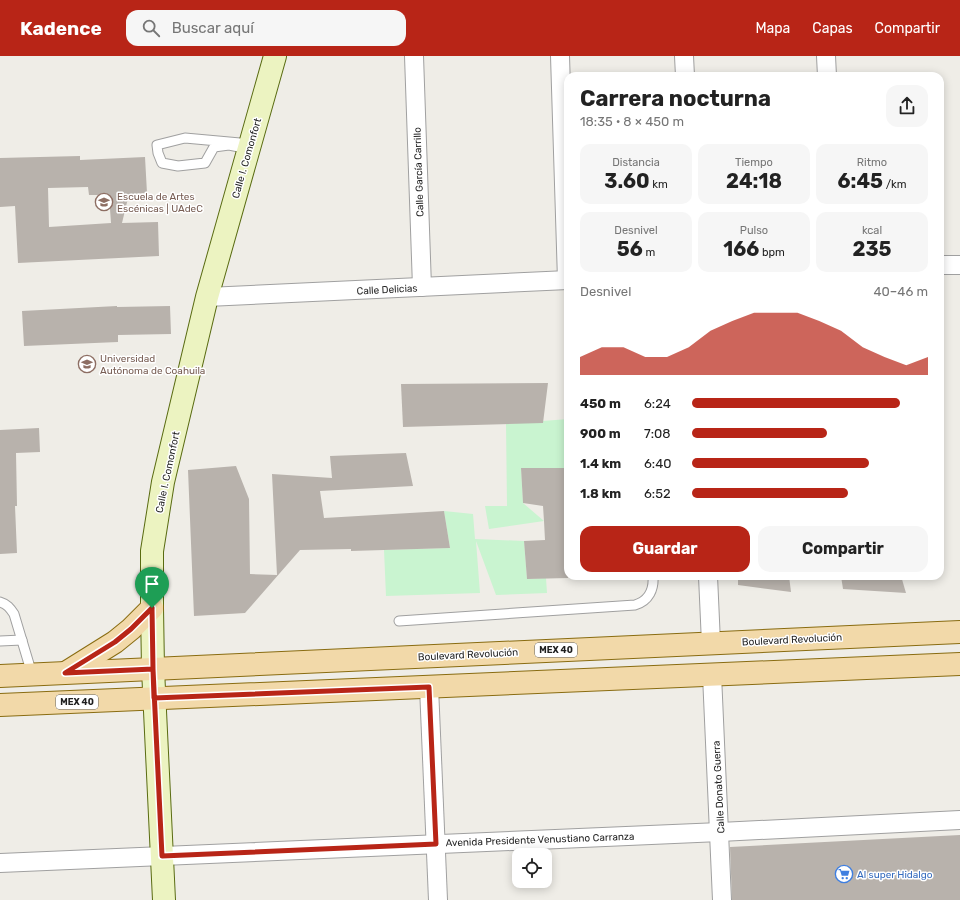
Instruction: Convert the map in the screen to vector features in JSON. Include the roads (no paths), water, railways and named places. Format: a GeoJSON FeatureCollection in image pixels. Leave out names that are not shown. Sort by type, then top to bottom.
{"type":"FeatureCollection","features":[{"type":"Feature","properties":{"kind":"main road","name":"Calle I. Comonfort"},"geometry":{"type":"LineString","coordinates":[[164,900],[153,669],[152,551],[163,482],[207,297],[275,56]]}},
{"type":"Feature","properties":{"kind":"main road"},"geometry":{"type":"LineString","coordinates":[[65,673],[115,642],[131,629],[152,608]]}},
{"type":"Feature","properties":{"kind":"main road","name":"Boulevard Revolución"},"geometry":{"type":"LineString","coordinates":[[0,676],[960,632]]}},
{"type":"Feature","properties":{"kind":"main road","name":"MEX 40"},"geometry":{"type":"LineString","coordinates":[[0,705],[960,664]]}},
{"type":"Feature","properties":{"kind":"street","name":"Calle García Carrillo"},"geometry":{"type":"LineString","coordinates":[[414,56],[422,287]]}},
{"type":"Feature","properties":{"kind":"street"},"geometry":{"type":"LineString","coordinates":[[560,56],[564,168]]}},
{"type":"Feature","properties":{"kind":"street"},"geometry":{"type":"LineString","coordinates":[[684,56],[685,72]]}},
{"type":"Feature","properties":{"kind":"street"},"geometry":{"type":"LineString","coordinates":[[826,56],[827,72]]}},
{"type":"Feature","properties":{"kind":"street"},"geometry":{"type":"LineString","coordinates":[[944,266],[960,265]]}},
{"type":"Feature","properties":{"kind":"street","name":"Calle Delicias"},"geometry":{"type":"LineString","coordinates":[[207,297],[564,280]]}},
{"type":"Feature","properties":{"kind":"street"},"geometry":{"type":"LineString","coordinates":[[708,580],[711,643]]}},
{"type":"Feature","properties":{"kind":"street","name":"Calle Donato Guerra"},"geometry":{"type":"LineString","coordinates":[[712,675],[722,900]]}},
{"type":"Feature","properties":{"kind":"street"},"geometry":{"type":"LineString","coordinates":[[429,687],[438,900]]}},
{"type":"Feature","properties":{"kind":"street","name":"Avenida Presidente Venustiano Carranza"},"geometry":{"type":"LineString","coordinates":[[0,863],[720,832],[960,820]]}},
{"type":"Feature","properties":{"kind":"lane"},"geometry":{"type":"LineString","coordinates":[[185,138],[250,146],[229,145],[214,147],[205,163],[178,166],[162,163],[157,145],[185,138]]}},
{"type":"Feature","properties":{"kind":"lane"},"geometry":{"type":"LineString","coordinates":[[399,621],[635,605],[641,603],[648,597],[652,591],[654,580]]}},
{"type":"Feature","properties":{"kind":"lane"},"geometry":{"type":"LineString","coordinates":[[0,602],[5,603],[14,614],[32,674]]}},
{"type":"Feature","properties":{"kind":"lane"},"geometry":{"type":"LineString","coordinates":[[0,641],[22,640]]}},
{"type":"Feature","properties":{"kind":"place","name":"Escuela de Artes Escénicas | UAdeC"},"geometry":{"type":"Point","coordinates":[104,202]}},
{"type":"Feature","properties":{"kind":"place","name":"Universidad Autónoma de Coahuila"},"geometry":{"type":"Point","coordinates":[87,364]}},
{"type":"Feature","properties":{"kind":"place","name":"Al super Hidalgo"},"geometry":{"type":"Point","coordinates":[844,874]}}]}
